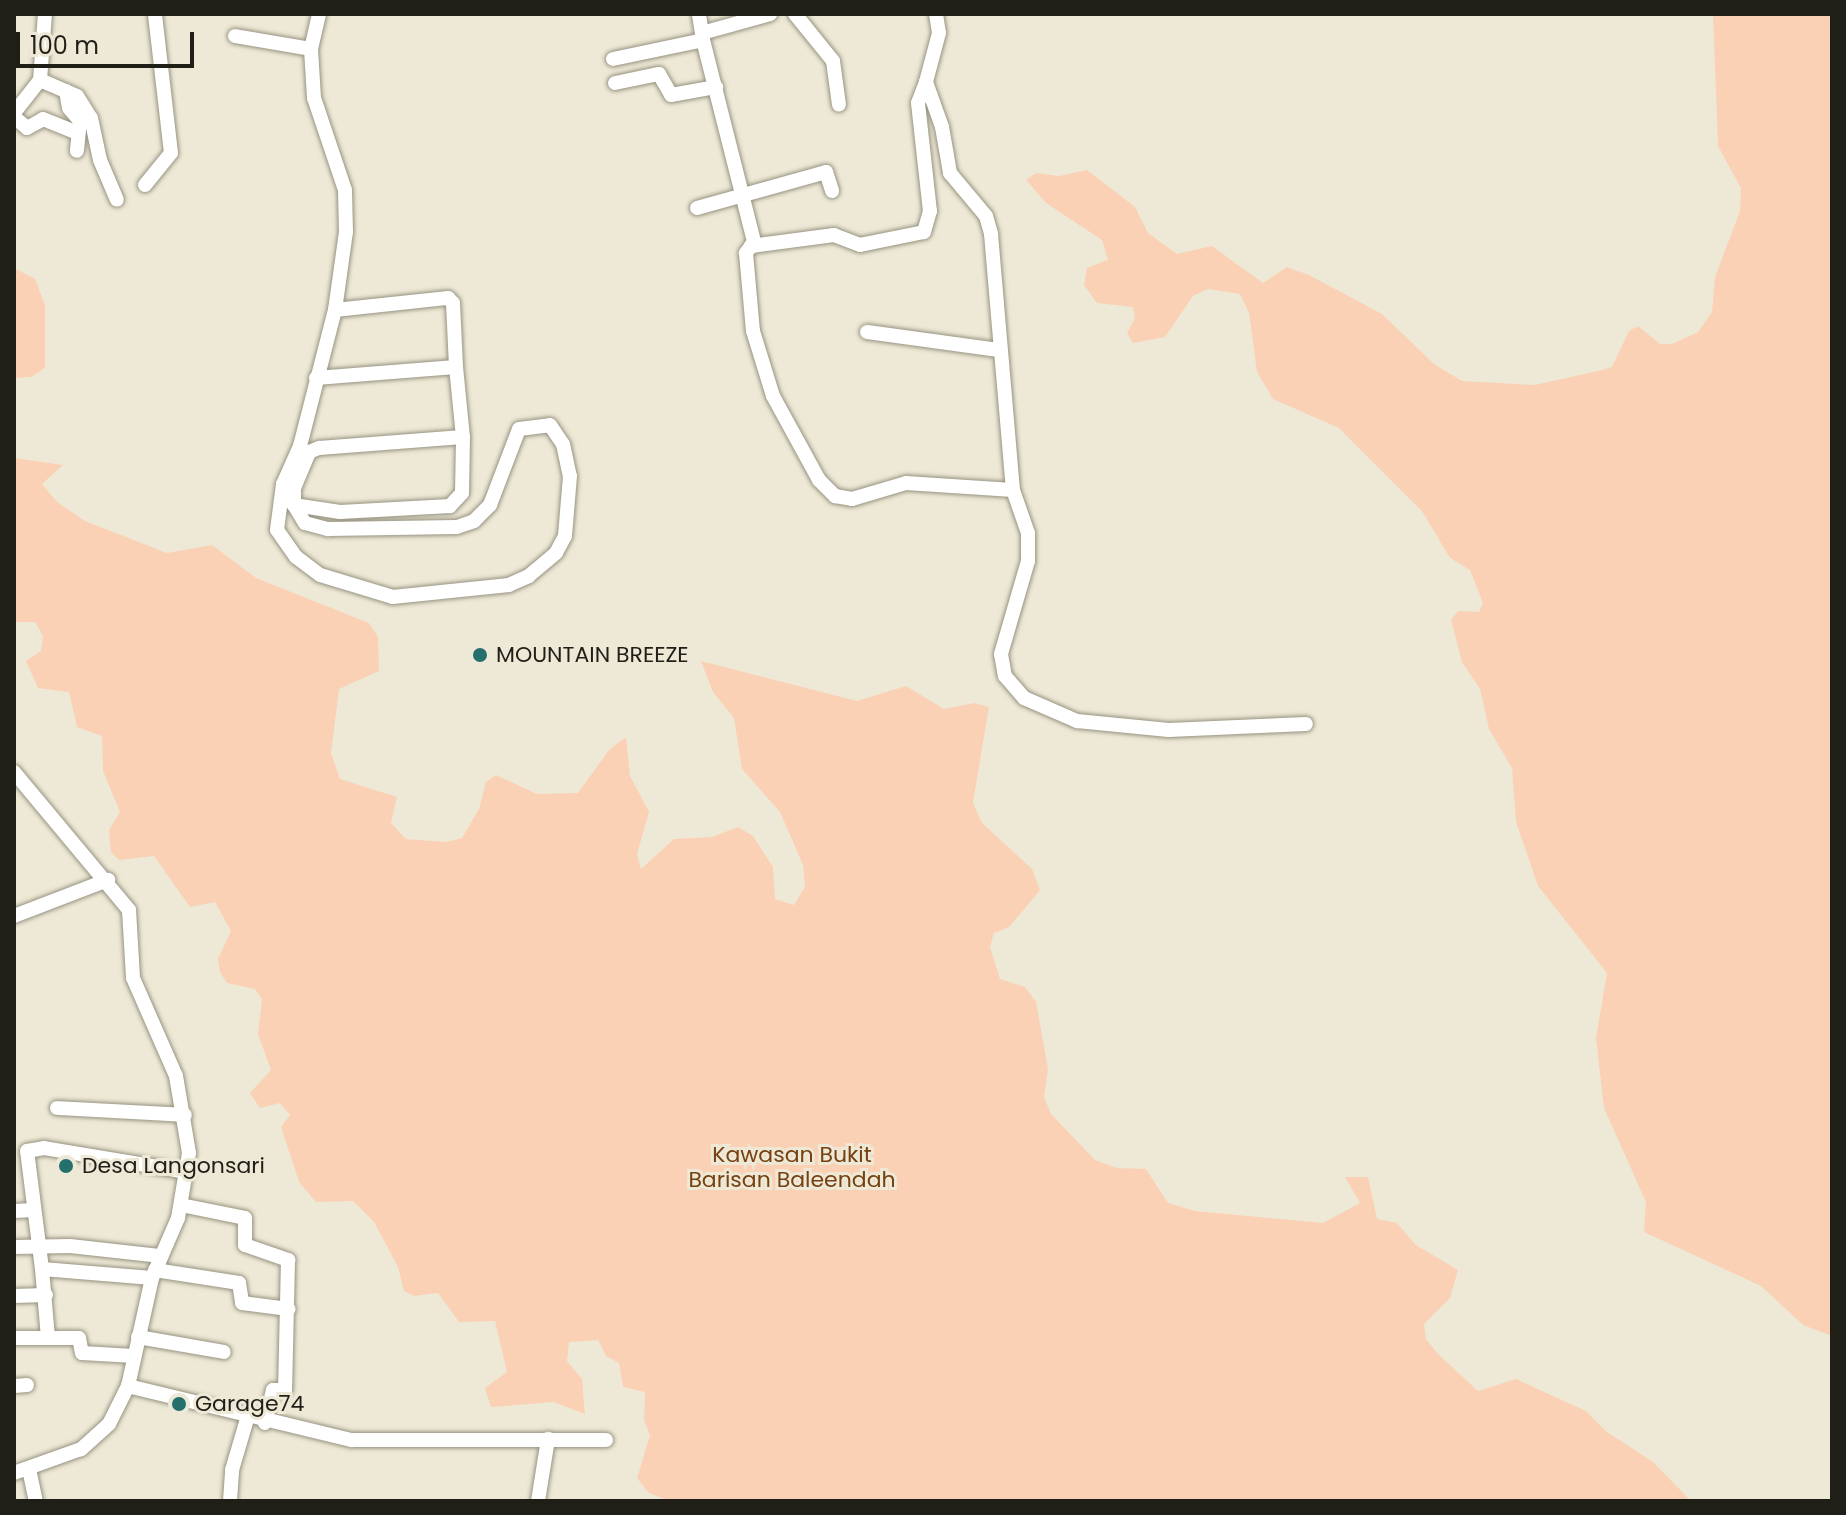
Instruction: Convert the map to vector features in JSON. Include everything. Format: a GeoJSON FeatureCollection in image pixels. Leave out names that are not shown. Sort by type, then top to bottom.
{"type":"FeatureCollection","features":[{"type":"Feature","properties":{"kind":"street"},"geometry":{"type":"LineString","coordinates":[[45,14],[40,80],[14,115],[27,128],[43,119],[78,133]]}},
{"type":"Feature","properties":{"kind":"street"},"geometry":{"type":"LineString","coordinates":[[145,185],[171,153],[155,14]]}},
{"type":"Feature","properties":{"kind":"street"},"geometry":{"type":"LineString","coordinates":[[319,14],[311,49],[314,98],[345,190],[335,310],[316,378],[300,446],[288,486],[277,530],[296,557],[337,583],[393,597],[459,594],[529,576],[556,553],[565,536],[570,476],[558,432],[541,424],[519,429],[490,505],[474,521],[457,527],[328,529],[305,523],[294,505],[288,486],[309,452],[319,448],[463,437]]}},
{"type":"Feature","properties":{"kind":"street"},"geometry":{"type":"LineString","coordinates":[[699,14],[755,246]]}},
{"type":"Feature","properties":{"kind":"street"},"geometry":{"type":"LineString","coordinates":[[613,59],[702,36],[770,14]]}},
{"type":"Feature","properties":{"kind":"street"},"geometry":{"type":"LineString","coordinates":[[795,14],[833,61],[839,105]]}},
{"type":"Feature","properties":{"kind":"street"},"geometry":{"type":"LineString","coordinates":[[936,14],[939,33],[918,103],[930,211],[924,232],[860,245],[834,235],[755,246],[746,253],[753,331],[769,386],[819,480],[835,496],[852,499],[906,483],[1013,490]]}},
{"type":"Feature","properties":{"kind":"street"},"geometry":{"type":"LineString","coordinates":[[235,36],[311,49]]}},
{"type":"Feature","properties":{"kind":"street"},"geometry":{"type":"LineString","coordinates":[[615,83],[659,74],[671,95],[716,87]]}},
{"type":"Feature","properties":{"kind":"street"},"geometry":{"type":"LineString","coordinates":[[40,80],[66,91],[91,118],[100,160],[117,200]]}},
{"type":"Feature","properties":{"kind":"street"},"geometry":{"type":"LineString","coordinates":[[926,82],[942,127],[950,173],[986,216],[991,234],[1013,490],[1029,546],[1001,666],[1024,698],[1077,721],[1138,729],[1306,724]]}},
{"type":"Feature","properties":{"kind":"street"},"geometry":{"type":"LineString","coordinates":[[66,91],[69,108],[79,116],[77,151]]}},
{"type":"Feature","properties":{"kind":"street"},"geometry":{"type":"LineString","coordinates":[[697,208],[826,172],[832,191]]}},
{"type":"Feature","properties":{"kind":"street"},"geometry":{"type":"LineString","coordinates":[[294,505],[340,512],[450,506],[462,493],[463,437],[453,303],[448,298],[335,310]]}},
{"type":"Feature","properties":{"kind":"street"},"geometry":{"type":"LineString","coordinates":[[867,332],[999,350]]}},
{"type":"Feature","properties":{"kind":"street"},"geometry":{"type":"LineString","coordinates":[[316,378],[456,367]]}},
{"type":"Feature","properties":{"kind":"street"},"geometry":{"type":"LineString","coordinates":[[14,772],[108,880],[133,921],[133,978],[166,1047],[185,1115],[188,1172],[181,1205],[154,1274],[128,1386],[101,1435],[81,1449],[21,1471],[36,1501]]}},
{"type":"Feature","properties":{"kind":"street"},"geometry":{"type":"LineString","coordinates":[[14,916],[108,880]]}},
{"type":"Feature","properties":{"kind":"street"},"geometry":{"type":"LineString","coordinates":[[57,1108],[185,1115]]}},
{"type":"Feature","properties":{"kind":"street"},"geometry":{"type":"LineString","coordinates":[[48,1337],[46,1295],[27,1155],[31,1149],[188,1172]]}},
{"type":"Feature","properties":{"kind":"street"},"geometry":{"type":"LineString","coordinates":[[181,1205],[245,1218],[245,1245],[286,1257],[289,1309],[285,1390],[273,1390],[265,1423]]}},
{"type":"Feature","properties":{"kind":"street"},"geometry":{"type":"LineString","coordinates":[[14,1211],[34,1210]]}},
{"type":"Feature","properties":{"kind":"street"},"geometry":{"type":"LineString","coordinates":[[14,1247],[93,1248],[161,1256]]}},
{"type":"Feature","properties":{"kind":"street"},"geometry":{"type":"LineString","coordinates":[[91,1272],[93,1248]]}},
{"type":"Feature","properties":{"kind":"street"},"geometry":{"type":"LineString","coordinates":[[42,1269],[154,1274],[239,1283],[241,1302],[289,1309]]}},
{"type":"Feature","properties":{"kind":"street"},"geometry":{"type":"LineString","coordinates":[[14,1296],[46,1295]]}},
{"type":"Feature","properties":{"kind":"street"},"geometry":{"type":"LineString","coordinates":[[138,1337],[224,1352]]}},
{"type":"Feature","properties":{"kind":"street"},"geometry":{"type":"LineString","coordinates":[[14,1338],[79,1338],[82,1353],[134,1356]]}},
{"type":"Feature","properties":{"kind":"street"},"geometry":{"type":"LineString","coordinates":[[128,1386],[247,1419],[352,1440],[606,1440]]}},
{"type":"Feature","properties":{"kind":"street"},"geometry":{"type":"LineString","coordinates":[[230,1501],[232,1470],[247,1419]]}},
{"type":"Feature","properties":{"kind":"street"},"geometry":{"type":"LineString","coordinates":[[538,1501],[548,1439]]}},
{"type":"Feature","properties":{"kind":"green space"},"geometry":{"type":"Polygon","coordinates":[[[1713,14],[1832,14],[1832,1336],[1803,1325],[1761,1286],[1644,1232],[1646,1202],[1604,1108],[1596,1038],[1607,973],[1538,886],[1516,822],[1512,768],[1489,729],[1480,689],[1462,662],[1451,620],[1458,611],[1479,612],[1483,603],[1470,570],[1450,558],[1422,511],[1339,428],[1273,399],[1257,372],[1249,313],[1240,294],[1208,289],[1193,296],[1165,337],[1133,343],[1127,333],[1135,318],[1133,307],[1097,303],[1084,285],[1087,268],[1108,260],[1102,240],[1046,203],[1026,180],[1036,173],[1059,176],[1087,170],[1135,207],[1148,233],[1177,254],[1212,246],[1263,283],[1287,267],[1309,275],[1382,314],[1434,364],[1462,381],[1535,385],[1602,370],[1612,367],[1629,331],[1638,326],[1660,344],[1672,344],[1698,332],[1712,312],[1715,277],[1740,211],[1741,188],[1718,146],[1713,14]]]}},
{"type":"Feature","properties":{"kind":"green space"},"geometry":{"type":"Polygon","coordinates":[[[14,268],[35,279],[45,305],[45,368],[31,377],[14,378],[14,268]]]}},
{"type":"Feature","properties":{"kind":"green space","name":"Kawasan Bukit Barisan Baleendah"},"geometry":{"type":"Polygon","coordinates":[[[14,458],[63,465],[42,484],[57,502],[85,521],[167,553],[212,545],[256,578],[369,623],[378,637],[379,671],[339,689],[331,753],[340,779],[397,797],[391,823],[406,839],[446,842],[462,838],[479,809],[486,782],[496,775],[537,794],[578,793],[609,750],[626,737],[630,776],[649,812],[637,854],[641,869],[674,839],[712,837],[738,827],[753,836],[773,867],[775,899],[794,905],[805,887],[803,865],[780,812],[742,769],[734,718],[713,692],[701,661],[857,701],[906,686],[944,709],[974,703],[989,707],[973,803],[982,823],[1032,869],[1040,890],[1009,927],[994,933],[990,947],[1000,979],[1025,987],[1036,1002],[1048,1069],[1044,1097],[1051,1114],[1095,1160],[1117,1168],[1146,1169],[1168,1203],[1195,1211],[1323,1223],[1360,1203],[1345,1177],[1368,1177],[1377,1219],[1397,1223],[1416,1245],[1458,1270],[1450,1298],[1424,1324],[1426,1339],[1438,1354],[1478,1391],[1516,1379],[1586,1411],[1607,1432],[1653,1462],[1691,1501],[669,1501],[649,1493],[637,1478],[650,1435],[644,1420],[645,1392],[623,1387],[619,1363],[606,1356],[598,1340],[569,1342],[567,1361],[582,1379],[585,1414],[553,1402],[491,1407],[485,1388],[507,1372],[495,1321],[459,1322],[438,1293],[414,1296],[404,1291],[398,1267],[374,1222],[353,1201],[316,1202],[299,1182],[281,1127],[290,1115],[280,1103],[260,1108],[250,1093],[271,1070],[258,1034],[262,999],[255,989],[227,983],[220,972],[218,959],[231,931],[215,902],[190,907],[154,856],[119,860],[111,852],[109,830],[120,812],[103,771],[102,736],[77,727],[69,692],[38,688],[26,661],[41,651],[43,636],[35,622],[14,622],[14,458]]]}},
{"type":"Feature","properties":{"kind":"place","name":"MOUNTAIN BREEZE"},"geometry":{"type":"Point","coordinates":[480,655]}},
{"type":"Feature","properties":{"kind":"place","name":"Desa Langonsari"},"geometry":{"type":"Point","coordinates":[66,1166]}},
{"type":"Feature","properties":{"kind":"place","name":"Garage74"},"geometry":{"type":"Point","coordinates":[179,1404]}}]}
